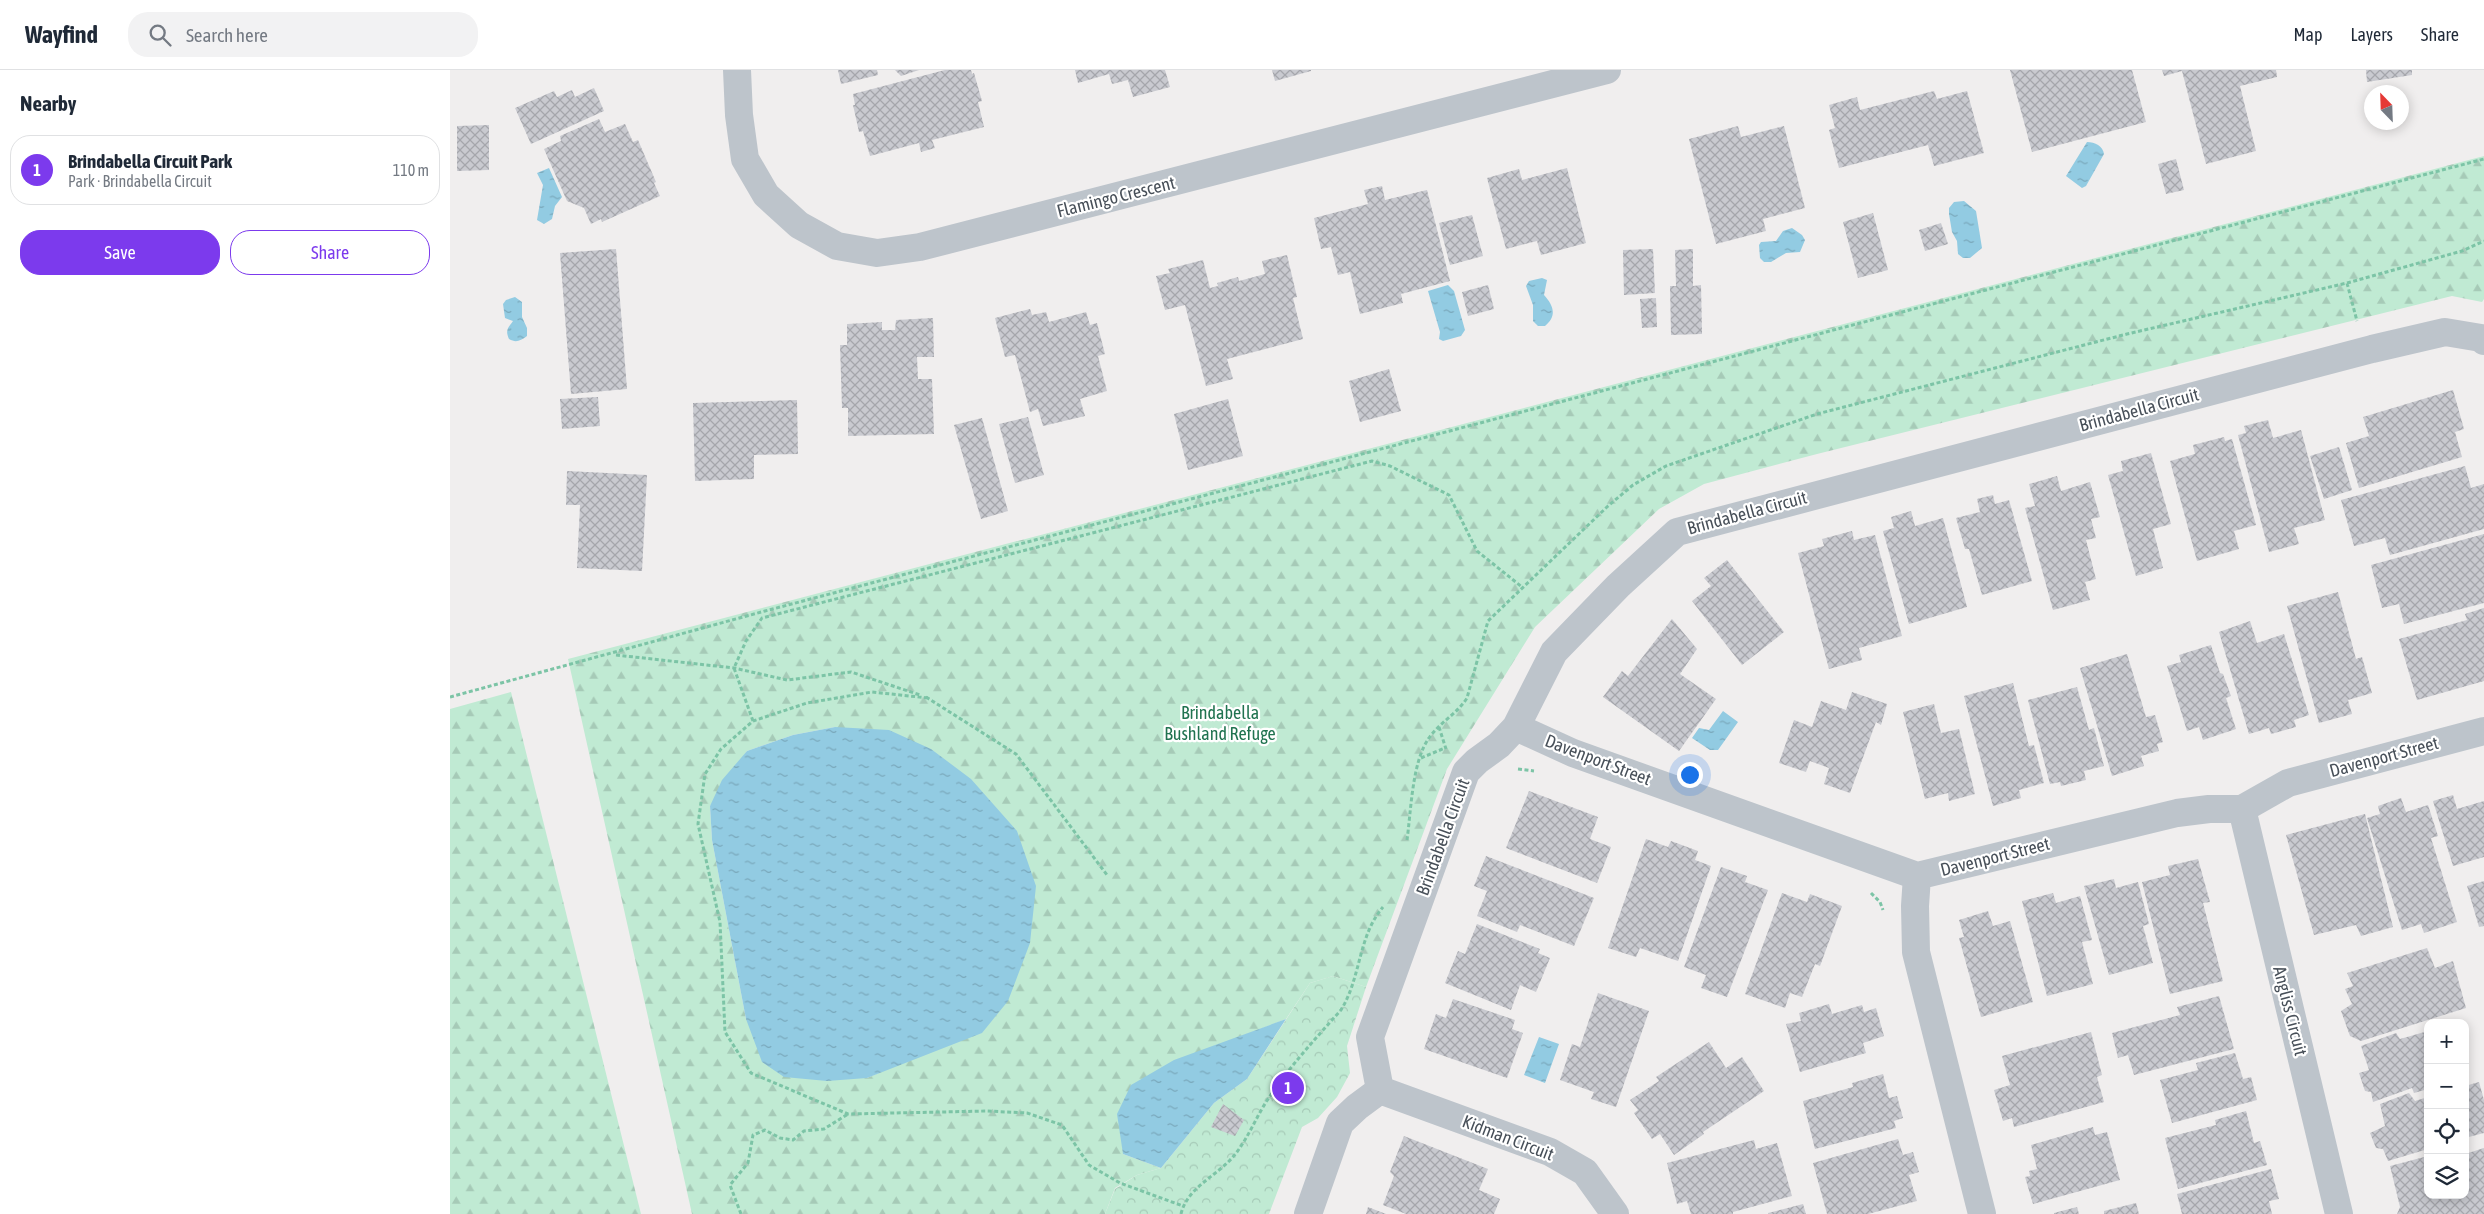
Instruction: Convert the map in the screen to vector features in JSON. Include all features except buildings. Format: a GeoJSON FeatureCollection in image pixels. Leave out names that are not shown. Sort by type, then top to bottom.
{"type":"FeatureCollection","features":[{"type":"Feature","properties":{"kind":"street","name":"Flamingo Crescent"},"geometry":{"type":"LineString","coordinates":[[737,70],[738,115],[745,159],[766,195],[799,225],[837,246],[877,253],[920,248],[1607,70]]}},
{"type":"Feature","properties":{"kind":"street","name":"Brindabella Circuit"},"geometry":{"type":"LineString","coordinates":[[1380,1090],[1370,1037],[1466,772],[1516,727],[1554,652],[1618,586],[1677,532],[2444,332],[2481,338],[2484,341]]}},
{"type":"Feature","properties":{"kind":"street","name":"Davenport Street"},"geometry":{"type":"LineString","coordinates":[[1516,727],[1573,753],[1917,876],[2177,813],[2209,808],[2242,809],[2288,783],[2484,731]]}},
{"type":"Feature","properties":{"kind":"street","name":"Angliss Circuit"},"geometry":{"type":"LineString","coordinates":[[2242,809],[2339,1214]]}},
{"type":"Feature","properties":{"kind":"street"},"geometry":{"type":"LineString","coordinates":[[1917,876],[1915,906],[1916,952],[1982,1214]]}},
{"type":"Feature","properties":{"kind":"street"},"geometry":{"type":"LineString","coordinates":[[1308,1214],[1340,1123],[1380,1090]]}},
{"type":"Feature","properties":{"kind":"street","name":"Kidman Circuit"},"geometry":{"type":"LineString","coordinates":[[1380,1090],[1550,1152],[1585,1172],[1615,1214]]}},
{"type":"Feature","properties":{"kind":"path"},"geometry":{"type":"LineString","coordinates":[[450,697],[765,611],[2484,160]]}},
{"type":"Feature","properties":{"kind":"path"},"geometry":{"type":"LineString","coordinates":[[1405,849],[1420,758],[1428,738],[1461,708],[1467,698],[1488,621],[1522,586],[1633,485],[1666,466],[1817,414],[2127,334],[2347,283],[2462,252],[2484,241]]}},
{"type":"Feature","properties":{"kind":"path"},"geometry":{"type":"LineString","coordinates":[[2347,283],[2359,328]]}},
{"type":"Feature","properties":{"kind":"path"},"geometry":{"type":"LineString","coordinates":[[753,721],[734,668],[746,641],[762,618],[1372,461],[1390,466],[1449,495],[1477,551],[1522,586]]}},
{"type":"Feature","properties":{"kind":"path"},"geometry":{"type":"LineString","coordinates":[[613,654],[734,668],[787,680],[851,672],[928,698],[1016,754],[1107,875]]}},
{"type":"Feature","properties":{"kind":"path"},"geometry":{"type":"LineString","coordinates":[[928,698],[872,692],[807,703],[753,721],[721,749],[705,774],[698,824],[720,922],[725,1032],[751,1073],[848,1114],[987,1111],[1027,1113],[1062,1125],[1090,1165],[1120,1184],[1183,1206]]}},
{"type":"Feature","properties":{"kind":"path"},"geometry":{"type":"LineString","coordinates":[[1439,726],[1448,752]]}},
{"type":"Feature","properties":{"kind":"path"},"geometry":{"type":"LineString","coordinates":[[1420,758],[1446,748]]}},
{"type":"Feature","properties":{"kind":"path"},"geometry":{"type":"LineString","coordinates":[[1514,768],[1542,774]]}},
{"type":"Feature","properties":{"kind":"path"},"geometry":{"type":"LineString","coordinates":[[1863,889],[1880,902],[1886,915]]}},
{"type":"Feature","properties":{"kind":"path"},"geometry":{"type":"LineString","coordinates":[[1181,1214],[1183,1206],[1191,1194],[1231,1160],[1241,1147],[1269,1097],[1341,1010],[1347,1000],[1364,942],[1376,916],[1384,906]]}},
{"type":"Feature","properties":{"kind":"path"},"geometry":{"type":"LineString","coordinates":[[741,1214],[730,1185],[748,1163],[753,1135],[765,1130],[780,1138],[793,1140],[804,1131],[824,1129],[848,1114]]}},
{"type":"Feature","properties":{"kind":"green space","name":"Brindabella Bushland Refuge"},"geometry":{"type":"Polygon","coordinates":[[[2484,156],[2484,299],[2482,302],[2452,296],[1817,454],[1704,484],[1659,509],[1535,627],[1447,769],[1366,987],[1333,976],[1310,983],[1286,1019],[1208,1049],[1123,1154],[1161,1168],[1137,1175],[1115,1188],[1105,1214],[692,1214],[568,659],[2484,156]],[[835,727],[793,735],[747,751],[710,806],[712,840],[746,1019],[867,1078],[918,1056],[835,727]]]}},
{"type":"Feature","properties":{"kind":"green space"},"geometry":{"type":"Polygon","coordinates":[[[511,692],[641,1214],[450,1214],[450,709],[511,692]]]}},
{"type":"Feature","properties":{"kind":"green space"},"geometry":{"type":"Polygon","coordinates":[[[1333,976],[1366,987],[1347,1046],[1350,1073],[1337,1097],[1318,1118],[1302,1127],[1269,1214],[1105,1214],[1115,1189],[1137,1175],[1161,1168],[1214,1103],[1247,1079],[1310,983],[1333,976]]]}},
{"type":"Feature","properties":{"kind":"water"},"geometry":{"type":"Polygon","coordinates":[[[2087,142],[2098,145],[2104,154],[2086,186],[2082,188],[2066,176],[2087,142]]]}},
{"type":"Feature","properties":{"kind":"water"},"geometry":{"type":"Polygon","coordinates":[[[549,168],[562,197],[555,206],[552,219],[544,224],[537,220],[543,185],[537,173],[549,168]]]}},
{"type":"Feature","properties":{"kind":"water"},"geometry":{"type":"Polygon","coordinates":[[[1964,201],[1976,211],[1982,248],[1970,258],[1963,258],[1958,254],[1957,241],[1952,232],[1949,214],[1949,208],[1954,202],[1964,201]]]}},
{"type":"Feature","properties":{"kind":"water"},"geometry":{"type":"Polygon","coordinates":[[[1792,228],[1802,235],[1805,240],[1800,252],[1786,253],[1771,262],[1764,262],[1760,258],[1759,245],[1761,242],[1776,241],[1783,231],[1792,228]]]}},
{"type":"Feature","properties":{"kind":"water"},"geometry":{"type":"Polygon","coordinates":[[[1542,278],[1547,280],[1544,295],[1552,307],[1553,315],[1545,326],[1538,326],[1533,321],[1533,305],[1526,286],[1529,281],[1542,278]]]}},
{"type":"Feature","properties":{"kind":"water"},"geometry":{"type":"Polygon","coordinates":[[[1448,285],[1454,291],[1465,330],[1461,336],[1443,341],[1439,339],[1440,332],[1428,291],[1448,285]]]}},
{"type":"Feature","properties":{"kind":"water"},"geometry":{"type":"Polygon","coordinates":[[[515,297],[522,302],[522,317],[527,328],[527,336],[516,341],[509,339],[507,333],[513,321],[505,318],[503,304],[506,300],[515,297]]]}},
{"type":"Feature","properties":{"kind":"water"},"geometry":{"type":"Polygon","coordinates":[[[1723,711],[1738,722],[1718,750],[1710,750],[1692,738],[1699,728],[1709,730],[1723,711]]]}},
{"type":"Feature","properties":{"kind":"water"},"geometry":{"type":"Polygon","coordinates":[[[835,727],[889,730],[931,749],[971,779],[1017,831],[1036,886],[1030,943],[1008,1001],[982,1033],[867,1078],[827,1081],[784,1077],[762,1062],[746,1019],[712,840],[710,806],[722,780],[747,751],[793,735],[835,727]]]}},
{"type":"Feature","properties":{"kind":"water"},"geometry":{"type":"Polygon","coordinates":[[[1286,1019],[1247,1079],[1214,1103],[1161,1168],[1123,1154],[1117,1114],[1131,1085],[1174,1060],[1286,1019]]]}},
{"type":"Feature","properties":{"kind":"water"},"geometry":{"type":"Polygon","coordinates":[[[1539,1037],[1559,1044],[1545,1083],[1524,1075],[1539,1037]]]}},
{"type":"Feature","properties":{"kind":"place","name":"Brindabella Circuit Park"},"geometry":{"type":"Point","coordinates":[1288,1088]}}]}
